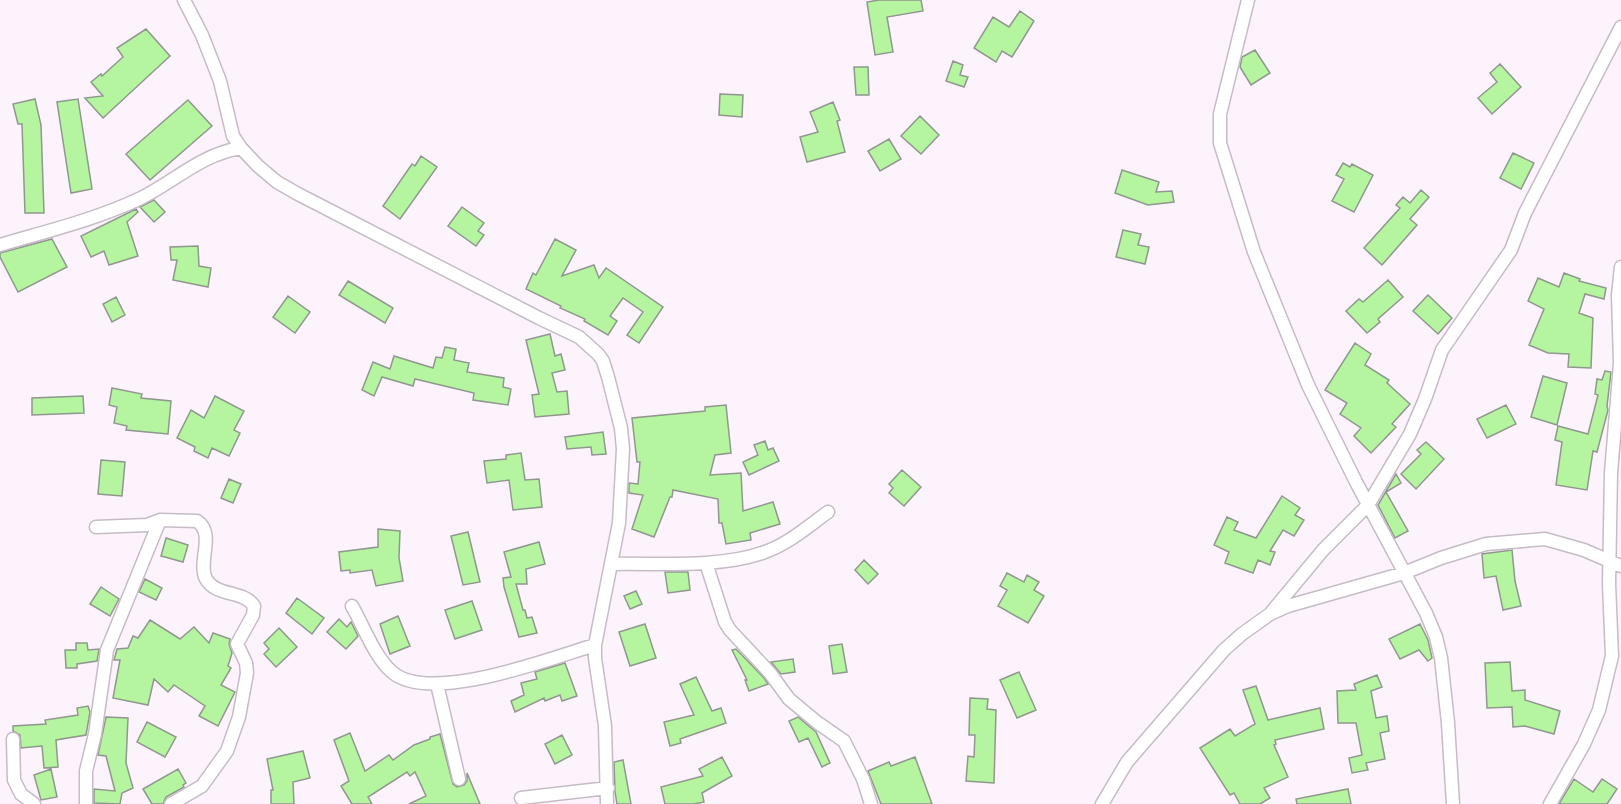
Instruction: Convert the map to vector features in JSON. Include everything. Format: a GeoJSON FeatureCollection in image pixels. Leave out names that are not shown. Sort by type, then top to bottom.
{"type":"FeatureCollection","features":[{"type":"Feature","properties":{"kind":"street"},"geometry":{"type":"LineString","coordinates":[[184,0],[202,35],[220,81],[231,130],[241,148],[277,182],[539,318],[579,336],[589,343],[603,361],[617,406],[623,449],[619,523],[595,645],[605,726],[607,804]]}},
{"type":"Feature","properties":{"kind":"street"},"geometry":{"type":"LineString","coordinates":[[1248,0],[1221,114],[1221,143],[1258,263],[1308,385],[1368,505],[1426,613],[1436,637],[1441,658],[1448,723],[1453,804]]}},
{"type":"Feature","properties":{"kind":"street"},"geometry":{"type":"LineString","coordinates":[[1270,614],[1323,550],[1368,505],[1410,434],[1442,350],[1511,250],[1525,213],[1621,27]]}},
{"type":"Feature","properties":{"kind":"street"},"geometry":{"type":"LineString","coordinates":[[0,245],[100,216],[143,197],[192,165],[212,155],[241,148]]}},
{"type":"Feature","properties":{"kind":"street"},"geometry":{"type":"LineString","coordinates":[[1550,804],[1584,744],[1599,710],[1606,689],[1612,656],[1616,564],[1611,473],[1620,363],[1618,295],[1621,267]]}},
{"type":"Feature","properties":{"kind":"street"},"geometry":{"type":"LineString","coordinates":[[611,564],[706,563],[749,557],[782,545],[828,512]]}},
{"type":"Feature","properties":{"kind":"street"},"geometry":{"type":"LineString","coordinates":[[86,804],[86,771],[95,734],[107,650],[160,520]]}},
{"type":"Feature","properties":{"kind":"street"},"geometry":{"type":"LineString","coordinates":[[96,526],[147,525],[160,520],[193,520],[200,523],[206,537],[203,571],[207,581],[218,589],[251,600],[254,606],[253,615],[237,644],[248,673],[239,717],[227,752],[202,786],[171,804]]}},
{"type":"Feature","properties":{"kind":"street"},"geometry":{"type":"LineString","coordinates":[[1102,804],[1127,762],[1224,650],[1270,614],[1288,606],[1404,573],[1441,558],[1486,544],[1545,539],[1584,550],[1616,564]]}},
{"type":"Feature","properties":{"kind":"street"},"geometry":{"type":"LineString","coordinates":[[706,563],[724,622],[770,673],[789,699],[844,741],[863,779],[871,804]]}},
{"type":"Feature","properties":{"kind":"street"},"geometry":{"type":"LineString","coordinates":[[352,606],[380,657],[392,672],[405,681],[418,684],[450,684],[506,672],[595,645]]}},
{"type":"Feature","properties":{"kind":"street"},"geometry":{"type":"LineString","coordinates":[[437,684],[459,779]]}},
{"type":"Feature","properties":{"kind":"street"},"geometry":{"type":"LineString","coordinates":[[14,739],[14,780],[21,794],[34,804]]}},
{"type":"Feature","properties":{"kind":"street"},"geometry":{"type":"LineString","coordinates":[[521,798],[608,789]]}},
{"type":"Feature","properties":{"kind":"building"},"geometry":{"type":"Polygon","coordinates":[[[921,0],[923,11],[887,17],[893,52],[875,55],[867,2],[921,0]]]}},
{"type":"Feature","properties":{"kind":"building"},"geometry":{"type":"Polygon","coordinates":[[[1020,11],[1034,21],[1012,57],[1002,51],[996,62],[974,48],[993,17],[1009,27],[1020,11]]]}},
{"type":"Feature","properties":{"kind":"building"},"geometry":{"type":"Polygon","coordinates":[[[146,29],[170,56],[103,118],[85,98],[103,96],[91,82],[101,74],[102,76],[123,57],[117,48],[146,29]]]}},
{"type":"Feature","properties":{"kind":"building"},"geometry":{"type":"Polygon","coordinates":[[[1255,50],[1270,73],[1251,85],[1240,67],[1242,57],[1255,50]]]}},
{"type":"Feature","properties":{"kind":"building"},"geometry":{"type":"Polygon","coordinates":[[[953,61],[963,65],[960,75],[968,77],[964,87],[946,81],[953,61]]]}},
{"type":"Feature","properties":{"kind":"building"},"geometry":{"type":"Polygon","coordinates":[[[1500,64],[1521,87],[1492,114],[1478,98],[1497,82],[1490,73],[1500,64]]]}},
{"type":"Feature","properties":{"kind":"building"},"geometry":{"type":"Polygon","coordinates":[[[854,67],[868,67],[869,95],[856,95],[854,67]]]}},
{"type":"Feature","properties":{"kind":"building"},"geometry":{"type":"Polygon","coordinates":[[[720,94],[743,95],[742,117],[719,115],[720,94]]]}},
{"type":"Feature","properties":{"kind":"building"},"geometry":{"type":"Polygon","coordinates":[[[35,99],[41,125],[44,213],[25,213],[22,124],[18,124],[13,104],[35,99]]]}},
{"type":"Feature","properties":{"kind":"building"},"geometry":{"type":"Polygon","coordinates":[[[78,99],[92,189],[71,193],[57,102],[78,99]]]}},
{"type":"Feature","properties":{"kind":"building"},"geometry":{"type":"Polygon","coordinates":[[[188,100],[212,126],[150,180],[126,154],[188,100]]]}},
{"type":"Feature","properties":{"kind":"building"},"geometry":{"type":"Polygon","coordinates":[[[833,102],[840,120],[837,121],[845,152],[807,162],[800,137],[818,132],[810,112],[833,102]]]}},
{"type":"Feature","properties":{"kind":"building"},"geometry":{"type":"Polygon","coordinates":[[[920,116],[939,135],[921,154],[901,136],[920,116]]]}},
{"type":"Feature","properties":{"kind":"building"},"geometry":{"type":"Polygon","coordinates":[[[889,139],[901,159],[880,171],[868,151],[889,139]]]}},
{"type":"Feature","properties":{"kind":"building"},"geometry":{"type":"Polygon","coordinates":[[[1513,153],[1534,163],[1521,189],[1500,178],[1513,153]]]}},
{"type":"Feature","properties":{"kind":"building"},"geometry":{"type":"Polygon","coordinates":[[[421,156],[437,167],[400,219],[383,206],[412,164],[415,166],[421,156]]]}},
{"type":"Feature","properties":{"kind":"building"},"geometry":{"type":"Polygon","coordinates":[[[1343,163],[1350,167],[1352,164],[1373,175],[1354,212],[1332,201],[1344,179],[1336,175],[1343,163]]]}},
{"type":"Feature","properties":{"kind":"building"},"geometry":{"type":"Polygon","coordinates":[[[1122,170],[1159,182],[1156,192],[1172,191],[1174,202],[1148,205],[1115,193],[1122,170]]]}},
{"type":"Feature","properties":{"kind":"building"},"geometry":{"type":"Polygon","coordinates":[[[1421,190],[1429,197],[1410,219],[1417,225],[1382,265],[1364,248],[1400,208],[1396,205],[1403,197],[1410,203],[1421,190]]]}},
{"type":"Feature","properties":{"kind":"building"},"geometry":{"type":"Polygon","coordinates":[[[154,200],[165,212],[154,222],[140,207],[154,200]]]}},
{"type":"Feature","properties":{"kind":"building"},"geometry":{"type":"Polygon","coordinates":[[[462,207],[484,223],[478,231],[484,235],[476,246],[448,226],[462,207]]]}},
{"type":"Feature","properties":{"kind":"building"},"geometry":{"type":"Polygon","coordinates":[[[136,209],[138,212],[127,222],[138,256],[109,265],[104,251],[91,257],[81,236],[136,209]]]}},
{"type":"Feature","properties":{"kind":"building"},"geometry":{"type":"Polygon","coordinates":[[[1123,230],[1141,234],[1138,245],[1149,247],[1145,264],[1116,257],[1123,230]]]}},
{"type":"Feature","properties":{"kind":"building"},"geometry":{"type":"Polygon","coordinates":[[[52,239],[67,267],[18,292],[0,253],[52,239]]]}},
{"type":"Feature","properties":{"kind":"building"},"geometry":{"type":"Polygon","coordinates":[[[555,239],[576,250],[562,276],[594,265],[599,278],[606,268],[663,307],[639,343],[627,335],[643,312],[623,298],[610,316],[617,321],[608,335],[584,321],[585,319],[526,289],[533,273],[536,275],[555,239]]]}},
{"type":"Feature","properties":{"kind":"building"},"geometry":{"type":"Polygon","coordinates":[[[198,246],[199,266],[211,268],[208,287],[173,280],[177,260],[171,260],[170,247],[198,246]]]}},
{"type":"Feature","properties":{"kind":"building"},"geometry":{"type":"Polygon","coordinates":[[[1564,273],[1580,279],[1579,281],[1606,288],[1604,299],[1585,294],[1579,313],[1593,318],[1591,368],[1568,367],[1569,354],[1548,353],[1529,345],[1544,309],[1528,301],[1538,278],[1559,287],[1564,273]]]}},
{"type":"Feature","properties":{"kind":"building"},"geometry":{"type":"Polygon","coordinates":[[[1388,280],[1403,297],[1378,319],[1380,322],[1367,333],[1346,311],[1359,299],[1363,302],[1388,280]]]}},
{"type":"Feature","properties":{"kind":"building"},"geometry":{"type":"Polygon","coordinates":[[[348,281],[393,308],[385,323],[339,295],[348,281]]]}},
{"type":"Feature","properties":{"kind":"building"},"geometry":{"type":"Polygon","coordinates":[[[1428,295],[1452,318],[1438,334],[1413,311],[1428,295]]]}},
{"type":"Feature","properties":{"kind":"building"},"geometry":{"type":"Polygon","coordinates":[[[288,296],[310,312],[295,333],[273,317],[288,296]]]}},
{"type":"Feature","properties":{"kind":"building"},"geometry":{"type":"Polygon","coordinates":[[[116,297],[125,315],[112,322],[103,304],[116,297]]]}},
{"type":"Feature","properties":{"kind":"building"},"geometry":{"type":"Polygon","coordinates":[[[550,334],[555,356],[561,354],[565,370],[552,373],[557,392],[567,391],[569,414],[535,417],[532,395],[539,394],[526,340],[550,334]]]}},
{"type":"Feature","properties":{"kind":"building"},"geometry":{"type":"Polygon","coordinates":[[[1355,343],[1371,354],[1365,365],[1389,380],[1387,383],[1410,404],[1392,424],[1396,427],[1371,453],[1354,436],[1361,428],[1340,414],[1347,403],[1325,390],[1355,343]]]}},
{"type":"Feature","properties":{"kind":"building"},"geometry":{"type":"Polygon","coordinates":[[[445,347],[456,349],[454,360],[469,363],[467,372],[504,378],[503,387],[511,389],[508,405],[473,400],[474,393],[415,379],[413,386],[382,377],[374,396],[362,390],[373,362],[390,369],[394,356],[433,368],[436,357],[442,358],[445,347]]]}},
{"type":"Feature","properties":{"kind":"building"},"geometry":{"type":"Polygon","coordinates":[[[1605,371],[1611,372],[1608,410],[1597,452],[1593,451],[1587,490],[1556,485],[1562,442],[1555,440],[1558,426],[1588,434],[1598,395],[1595,394],[1597,379],[1602,380],[1605,371]]]}},
{"type":"Feature","properties":{"kind":"building"},"geometry":{"type":"Polygon","coordinates":[[[1543,376],[1567,383],[1557,425],[1531,417],[1543,376]]]}},
{"type":"Feature","properties":{"kind":"building"},"geometry":{"type":"Polygon","coordinates":[[[112,388],[142,394],[141,398],[171,401],[168,434],[126,430],[127,426],[114,423],[117,407],[109,405],[112,388]]]}},
{"type":"Feature","properties":{"kind":"building"},"geometry":{"type":"Polygon","coordinates":[[[83,396],[84,413],[32,415],[32,398],[83,396]]]}},
{"type":"Feature","properties":{"kind":"building"},"geometry":{"type":"Polygon","coordinates":[[[215,396],[244,411],[234,430],[240,433],[229,456],[212,448],[208,458],[194,451],[195,447],[177,438],[191,410],[204,418],[215,396]]]}},
{"type":"Feature","properties":{"kind":"building"},"geometry":{"type":"Polygon","coordinates":[[[726,405],[731,453],[715,455],[710,475],[741,473],[743,511],[773,502],[780,524],[750,533],[751,540],[726,544],[722,523],[719,523],[718,499],[673,490],[654,537],[632,529],[643,495],[629,493],[629,483],[638,484],[640,462],[637,462],[632,418],[705,411],[705,407],[726,405]]]}},
{"type":"Feature","properties":{"kind":"building"},"geometry":{"type":"Polygon","coordinates":[[[1506,405],[1516,424],[1487,438],[1477,419],[1506,405]]]}},
{"type":"Feature","properties":{"kind":"building"},"geometry":{"type":"Polygon","coordinates":[[[603,432],[606,454],[592,455],[591,447],[567,449],[565,437],[603,432]]]}},
{"type":"Feature","properties":{"kind":"building"},"geometry":{"type":"Polygon","coordinates":[[[765,441],[768,450],[773,448],[779,461],[749,475],[743,462],[758,455],[754,445],[765,441]]]}},
{"type":"Feature","properties":{"kind":"building"},"geometry":{"type":"Polygon","coordinates":[[[1426,442],[1444,459],[1416,489],[1401,474],[1421,454],[1417,450],[1426,442]]]}},
{"type":"Feature","properties":{"kind":"building"},"geometry":{"type":"Polygon","coordinates":[[[521,453],[525,480],[539,479],[542,507],[513,510],[509,480],[487,483],[484,461],[506,459],[506,455],[521,453]]]}},
{"type":"Feature","properties":{"kind":"building"},"geometry":{"type":"Polygon","coordinates":[[[101,460],[125,462],[122,496],[98,494],[101,460]]]}},
{"type":"Feature","properties":{"kind":"building"},"geometry":{"type":"Polygon","coordinates":[[[902,470],[921,487],[904,506],[889,493],[893,488],[889,484],[902,470]]]}},
{"type":"Feature","properties":{"kind":"building"},"geometry":{"type":"Polygon","coordinates":[[[1396,474],[1401,483],[1386,492],[1408,531],[1395,538],[1378,505],[1396,474]]]}},
{"type":"Feature","properties":{"kind":"building"},"geometry":{"type":"Polygon","coordinates":[[[229,479],[241,484],[233,503],[221,498],[229,479]]]}},
{"type":"Feature","properties":{"kind":"building"},"geometry":{"type":"Polygon","coordinates":[[[1282,496],[1300,508],[1295,515],[1304,520],[1294,536],[1283,530],[1270,551],[1275,552],[1270,565],[1258,560],[1253,573],[1225,563],[1229,552],[1214,545],[1227,517],[1238,522],[1234,530],[1256,538],[1282,496]]]}},
{"type":"Feature","properties":{"kind":"building"},"geometry":{"type":"Polygon","coordinates":[[[378,529],[400,531],[399,558],[403,581],[376,586],[372,570],[350,573],[350,570],[341,571],[339,552],[378,547],[378,529]]]}},
{"type":"Feature","properties":{"kind":"building"},"geometry":{"type":"Polygon","coordinates":[[[468,532],[480,582],[463,585],[451,536],[468,532]]]}},
{"type":"Feature","properties":{"kind":"building"},"geometry":{"type":"Polygon","coordinates":[[[166,538],[188,545],[183,562],[161,556],[166,538]]]}},
{"type":"Feature","properties":{"kind":"building"},"geometry":{"type":"Polygon","coordinates":[[[539,542],[545,564],[526,569],[527,584],[516,584],[523,610],[527,618],[532,617],[537,633],[519,637],[504,587],[503,578],[511,577],[504,552],[539,542]]]}},
{"type":"Feature","properties":{"kind":"building"},"geometry":{"type":"Polygon","coordinates":[[[1512,550],[1515,581],[1521,606],[1503,610],[1496,576],[1484,578],[1482,554],[1512,550]]]}},
{"type":"Feature","properties":{"kind":"building"},"geometry":{"type":"Polygon","coordinates":[[[864,560],[878,574],[868,584],[855,570],[864,560]]]}},
{"type":"Feature","properties":{"kind":"building"},"geometry":{"type":"Polygon","coordinates":[[[665,572],[688,572],[690,590],[668,593],[665,572]]]}},
{"type":"Feature","properties":{"kind":"building"},"geometry":{"type":"Polygon","coordinates":[[[1007,573],[1024,582],[1027,575],[1039,582],[1034,590],[1044,596],[1028,623],[998,606],[1007,590],[1000,586],[1007,573]]]}},
{"type":"Feature","properties":{"kind":"building"},"geometry":{"type":"Polygon","coordinates":[[[145,579],[162,588],[156,600],[139,592],[145,579]]]}},
{"type":"Feature","properties":{"kind":"building"},"geometry":{"type":"Polygon","coordinates":[[[101,587],[119,599],[110,616],[90,604],[101,587]]]}},
{"type":"Feature","properties":{"kind":"building"},"geometry":{"type":"Polygon","coordinates":[[[636,591],[642,604],[630,609],[624,596],[636,591]]]}},
{"type":"Feature","properties":{"kind":"building"},"geometry":{"type":"Polygon","coordinates":[[[297,598],[324,618],[312,634],[286,613],[297,598]]]}},
{"type":"Feature","properties":{"kind":"building"},"geometry":{"type":"Polygon","coordinates":[[[472,601],[482,630],[455,639],[445,610],[472,601]]]}},
{"type":"Feature","properties":{"kind":"building"},"geometry":{"type":"Polygon","coordinates":[[[398,616],[410,646],[390,654],[380,624],[398,616]]]}},
{"type":"Feature","properties":{"kind":"building"},"geometry":{"type":"Polygon","coordinates":[[[339,619],[347,627],[351,622],[358,636],[346,649],[327,632],[339,619]]]}},
{"type":"Feature","properties":{"kind":"building"},"geometry":{"type":"Polygon","coordinates":[[[150,620],[180,639],[194,627],[209,643],[213,633],[230,639],[232,653],[228,666],[231,668],[221,685],[235,692],[218,726],[199,716],[205,706],[174,685],[168,692],[154,679],[148,705],[113,698],[120,660],[114,660],[117,649],[128,648],[133,636],[138,638],[150,620]]]}},
{"type":"Feature","properties":{"kind":"building"},"geometry":{"type":"Polygon","coordinates":[[[645,624],[656,658],[630,666],[619,632],[645,624]]]}},
{"type":"Feature","properties":{"kind":"building"},"geometry":{"type":"Polygon","coordinates":[[[1420,624],[1428,640],[1432,658],[1428,661],[1419,650],[1400,659],[1389,639],[1420,624]]]}},
{"type":"Feature","properties":{"kind":"building"},"geometry":{"type":"Polygon","coordinates":[[[279,628],[297,647],[276,667],[264,654],[269,649],[264,643],[279,628]]]}},
{"type":"Feature","properties":{"kind":"building"},"geometry":{"type":"Polygon","coordinates":[[[76,643],[87,643],[88,650],[99,649],[97,661],[77,664],[77,668],[66,668],[65,650],[76,650],[76,643]]]}},
{"type":"Feature","properties":{"kind":"building"},"geometry":{"type":"Polygon","coordinates":[[[842,644],[847,672],[833,674],[829,646],[842,644]]]}},
{"type":"Feature","properties":{"kind":"building"},"geometry":{"type":"Polygon","coordinates":[[[736,649],[768,684],[749,691],[745,680],[747,680],[732,650],[736,649]]]}},
{"type":"Feature","properties":{"kind":"building"},"geometry":{"type":"Polygon","coordinates":[[[793,659],[795,672],[781,674],[771,662],[793,659]]]}},
{"type":"Feature","properties":{"kind":"building"},"geometry":{"type":"Polygon","coordinates":[[[1510,662],[1512,691],[1525,690],[1525,700],[1560,711],[1554,734],[1525,726],[1513,727],[1512,707],[1487,708],[1485,663],[1510,662]]]}},
{"type":"Feature","properties":{"kind":"building"},"geometry":{"type":"Polygon","coordinates":[[[565,663],[577,696],[562,701],[560,695],[545,701],[544,698],[515,712],[511,701],[524,695],[521,683],[537,679],[535,672],[565,663]]]}},
{"type":"Feature","properties":{"kind":"building"},"geometry":{"type":"Polygon","coordinates":[[[1019,672],[1036,710],[1017,718],[1000,680],[1019,672]]]}},
{"type":"Feature","properties":{"kind":"building"},"geometry":{"type":"Polygon","coordinates":[[[1377,675],[1382,687],[1371,691],[1376,718],[1387,716],[1389,731],[1380,733],[1385,759],[1366,763],[1368,770],[1352,773],[1349,758],[1362,755],[1356,723],[1338,723],[1337,691],[1356,690],[1354,684],[1377,675]]]}},
{"type":"Feature","properties":{"kind":"building"},"geometry":{"type":"Polygon","coordinates":[[[696,677],[712,711],[721,708],[726,723],[680,739],[681,743],[670,746],[664,722],[694,715],[680,684],[696,677]]]}},
{"type":"Feature","properties":{"kind":"building"},"geometry":{"type":"Polygon","coordinates":[[[1256,686],[1268,720],[1320,708],[1324,729],[1275,740],[1274,745],[1288,777],[1264,788],[1270,798],[1260,804],[1240,804],[1234,793],[1230,795],[1200,748],[1230,729],[1235,736],[1255,724],[1243,690],[1256,686]]]}},
{"type":"Feature","properties":{"kind":"building"},"geometry":{"type":"Polygon","coordinates":[[[970,698],[988,699],[987,709],[996,710],[994,783],[966,781],[968,756],[974,757],[975,735],[969,735],[970,698]]]}},
{"type":"Feature","properties":{"kind":"building"},"geometry":{"type":"Polygon","coordinates":[[[88,706],[90,712],[86,735],[56,740],[58,767],[44,768],[42,746],[21,748],[20,735],[13,731],[13,726],[46,724],[45,720],[78,715],[77,708],[88,706]]]}},
{"type":"Feature","properties":{"kind":"building"},"geometry":{"type":"Polygon","coordinates":[[[106,717],[128,718],[126,763],[133,788],[122,793],[120,804],[94,803],[94,789],[115,791],[106,756],[98,755],[106,717]]]}},
{"type":"Feature","properties":{"kind":"building"},"geometry":{"type":"Polygon","coordinates":[[[798,717],[816,732],[830,763],[822,767],[808,738],[799,742],[789,721],[798,717]]]}},
{"type":"Feature","properties":{"kind":"building"},"geometry":{"type":"Polygon","coordinates":[[[147,722],[176,737],[165,757],[137,742],[147,722]]]}},
{"type":"Feature","properties":{"kind":"building"},"geometry":{"type":"Polygon","coordinates":[[[350,733],[365,771],[389,755],[393,760],[414,745],[440,734],[453,784],[457,787],[464,785],[467,781],[467,773],[480,804],[409,804],[426,796],[415,772],[410,776],[407,772],[368,797],[372,804],[352,804],[341,786],[349,781],[334,740],[350,733]]]}},
{"type":"Feature","properties":{"kind":"building"},"geometry":{"type":"Polygon","coordinates":[[[562,735],[572,755],[555,764],[545,744],[562,735]]]}},
{"type":"Feature","properties":{"kind":"building"},"geometry":{"type":"Polygon","coordinates":[[[303,751],[310,778],[293,782],[294,804],[271,804],[271,790],[273,790],[267,759],[303,751]]]}},
{"type":"Feature","properties":{"kind":"building"},"geometry":{"type":"Polygon","coordinates":[[[722,757],[732,776],[702,793],[704,802],[665,804],[661,787],[703,776],[699,769],[722,757]]]}},
{"type":"Feature","properties":{"kind":"building"},"geometry":{"type":"Polygon","coordinates":[[[915,757],[932,804],[881,804],[868,771],[889,762],[891,766],[915,757]]]}},
{"type":"Feature","properties":{"kind":"building"},"geometry":{"type":"Polygon","coordinates":[[[623,760],[631,804],[617,804],[614,762],[623,760]]]}},
{"type":"Feature","properties":{"kind":"building"},"geometry":{"type":"Polygon","coordinates":[[[51,769],[57,797],[41,800],[34,775],[51,769]]]}},
{"type":"Feature","properties":{"kind":"building"},"geometry":{"type":"Polygon","coordinates":[[[178,769],[186,783],[184,787],[166,797],[163,804],[152,804],[143,789],[178,769]]]}},
{"type":"Feature","properties":{"kind":"building"},"geometry":{"type":"Polygon","coordinates":[[[1574,779],[1593,792],[1602,779],[1617,789],[1607,804],[1559,804],[1574,779]]]}},
{"type":"Feature","properties":{"kind":"building"},"geometry":{"type":"Polygon","coordinates":[[[1348,789],[1351,804],[1297,804],[1296,799],[1348,789]]]}}]}
